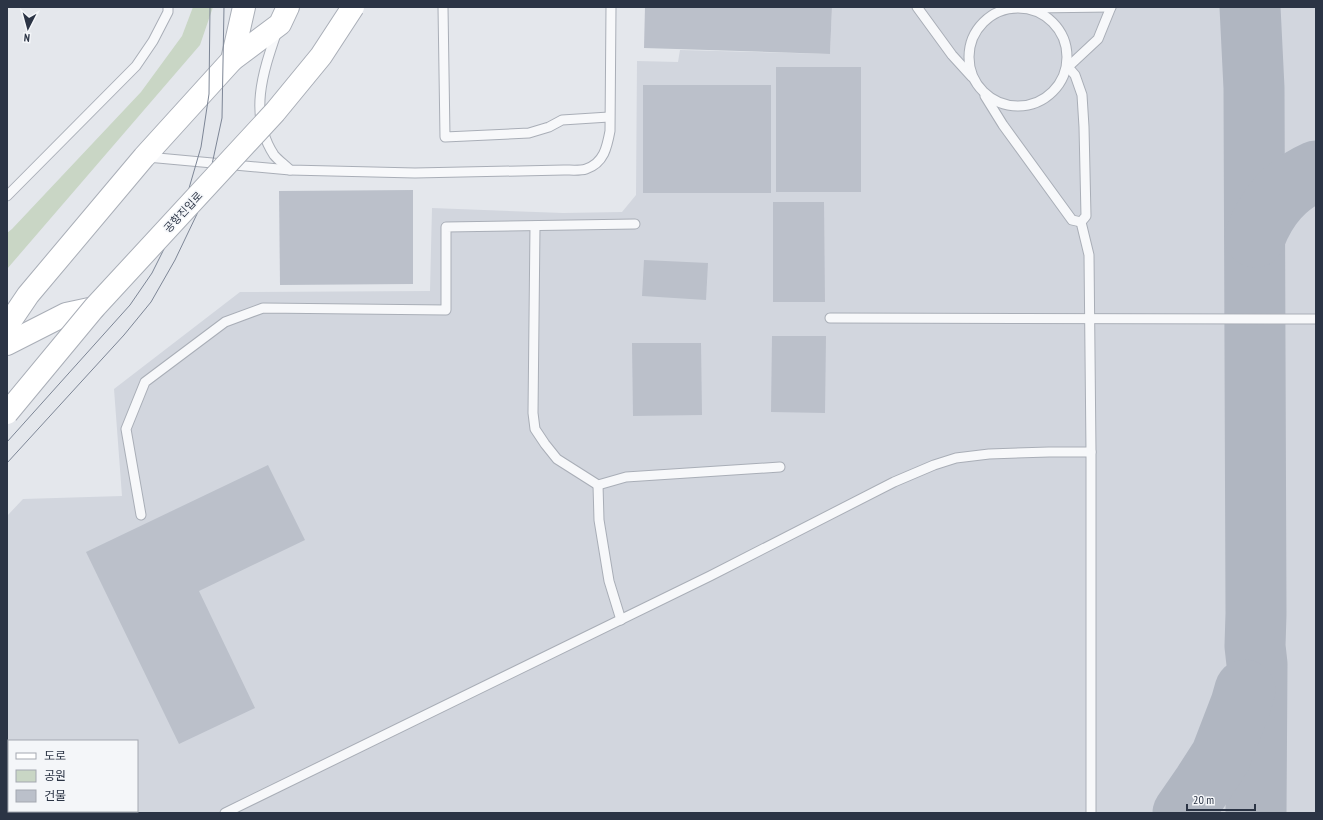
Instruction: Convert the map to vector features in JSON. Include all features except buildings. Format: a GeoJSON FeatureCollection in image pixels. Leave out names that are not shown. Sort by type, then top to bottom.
{"type":"FeatureCollection","features":[{"type":"Feature","properties":{"kind":"main road"},"geometry":{"type":"LineString","coordinates":[[232,60],[244,7]]}},
{"type":"Feature","properties":{"kind":"main road","name":"공항진입로"},"geometry":{"type":"LineString","coordinates":[[7,413],[94,308],[275,112],[321,56],[354,7]]}},
{"type":"Feature","properties":{"kind":"main road"},"geometry":{"type":"LineString","coordinates":[[7,326],[28,295],[144,157],[232,60],[284,15]]}},
{"type":"Feature","properties":{"kind":"main road"},"geometry":{"type":"LineString","coordinates":[[7,301],[28,295]]}},
{"type":"Feature","properties":{"kind":"main road"},"geometry":{"type":"LineString","coordinates":[[7,344],[66,314],[94,308]]}},
{"type":"Feature","properties":{"kind":"lane"},"geometry":{"type":"LineString","coordinates":[[7,196],[136,66],[154,41],[168,12],[168,7]]}},
{"type":"Feature","properties":{"kind":"lane"},"geometry":{"type":"LineString","coordinates":[[443,7],[445,137],[529,133],[544,129],[562,120],[609,117]]}},
{"type":"Feature","properties":{"kind":"lane"},"geometry":{"type":"LineString","coordinates":[[144,157],[290,170],[453,173],[586,169],[597,163],[606,150],[610,131],[611,7]]}},
{"type":"Feature","properties":{"kind":"lane"},"geometry":{"type":"LineString","coordinates":[[917,7],[952,55],[990,98],[1005,105],[1021,107],[1037,104],[1051,95],[1062,82],[1068,67],[1068,50],[1063,35],[1053,21],[1039,12],[1023,8]]}},
{"type":"Feature","properties":{"kind":"lane"},"geometry":{"type":"LineString","coordinates":[[996,7],[1006,9],[1111,7],[1098,39],[1068,67]]}},
{"type":"Feature","properties":{"kind":"lane"},"geometry":{"type":"LineString","coordinates":[[1006,9],[991,16],[979,27],[971,42],[968,57],[971,73],[1003,125],[1072,220],[1081,222]]}},
{"type":"Feature","properties":{"kind":"lane"},"geometry":{"type":"LineString","coordinates":[[284,15],[266,66],[260,90],[260,114],[266,141],[275,156],[290,170]]}},
{"type":"Feature","properties":{"kind":"lane"},"geometry":{"type":"LineString","coordinates":[[1068,67],[1075,75],[1082,95],[1086,216],[1081,222]]}},
{"type":"Feature","properties":{"kind":"lane"},"geometry":{"type":"LineString","coordinates":[[1081,222],[1089,255],[1091,452],[1091,813]]}},
{"type":"Feature","properties":{"kind":"lane"},"geometry":{"type":"LineString","coordinates":[[141,515],[126,429],[145,382],[224,322],[262,308],[446,310],[446,226],[635,224]]}},
{"type":"Feature","properties":{"kind":"lane"},"geometry":{"type":"LineString","coordinates":[[535,226],[533,413],[535,429],[544,444],[557,460],[598,485],[626,477],[780,467]]}},
{"type":"Feature","properties":{"kind":"lane"},"geometry":{"type":"LineString","coordinates":[[830,318],[1316,319]]}},
{"type":"Feature","properties":{"kind":"lane"},"geometry":{"type":"LineString","coordinates":[[225,813],[710,576],[894,482],[934,465],[956,458],[989,454],[1091,452]]}},
{"type":"Feature","properties":{"kind":"lane"},"geometry":{"type":"LineString","coordinates":[[598,485],[599,520],[609,581],[621,620]]}},
{"type":"Feature","properties":{"kind":"shaded area"},"geometry":{"type":"Polygon","coordinates":[[[832,7],[1316,7],[1316,813],[7,813],[7,516],[23,499],[122,496],[114,389],[240,292],[430,291],[432,208],[563,213],[622,212],[636,195],[637,61],[678,62],[680,50],[830,54],[832,7]]]}},
{"type":"Feature","properties":{"kind":"green space"},"geometry":{"type":"Polygon","coordinates":[[[193,7],[213,7],[200,45],[7,269],[7,233],[141,92],[182,36],[193,7]]]}},
{"type":"Feature","properties":{"kind":"taxiway"},"geometry":{"type":"LineString","coordinates":[[1250,7],[1254,88],[1255,646],[1257,664],[1256,813]]}},
{"type":"Feature","properties":{"kind":"taxiway"},"geometry":{"type":"LineString","coordinates":[[1255,237],[1265,216],[1278,198],[1295,183],[1316,171]]}},
{"type":"Feature","properties":{"kind":"taxiway"},"geometry":{"type":"LineString","coordinates":[[1183,813],[1221,756],[1245,690]]}},
{"type":"Feature","properties":{"kind":"tram line"},"geometry":{"type":"LineString","coordinates":[[7,442],[130,305],[152,273],[172,233],[185,202],[201,147],[209,94],[210,7]]}},
{"type":"Feature","properties":{"kind":"tram line"},"geometry":{"type":"LineString","coordinates":[[7,463],[124,335],[151,302],[175,260],[197,214],[211,169],[222,118],[224,7]]}}]}
